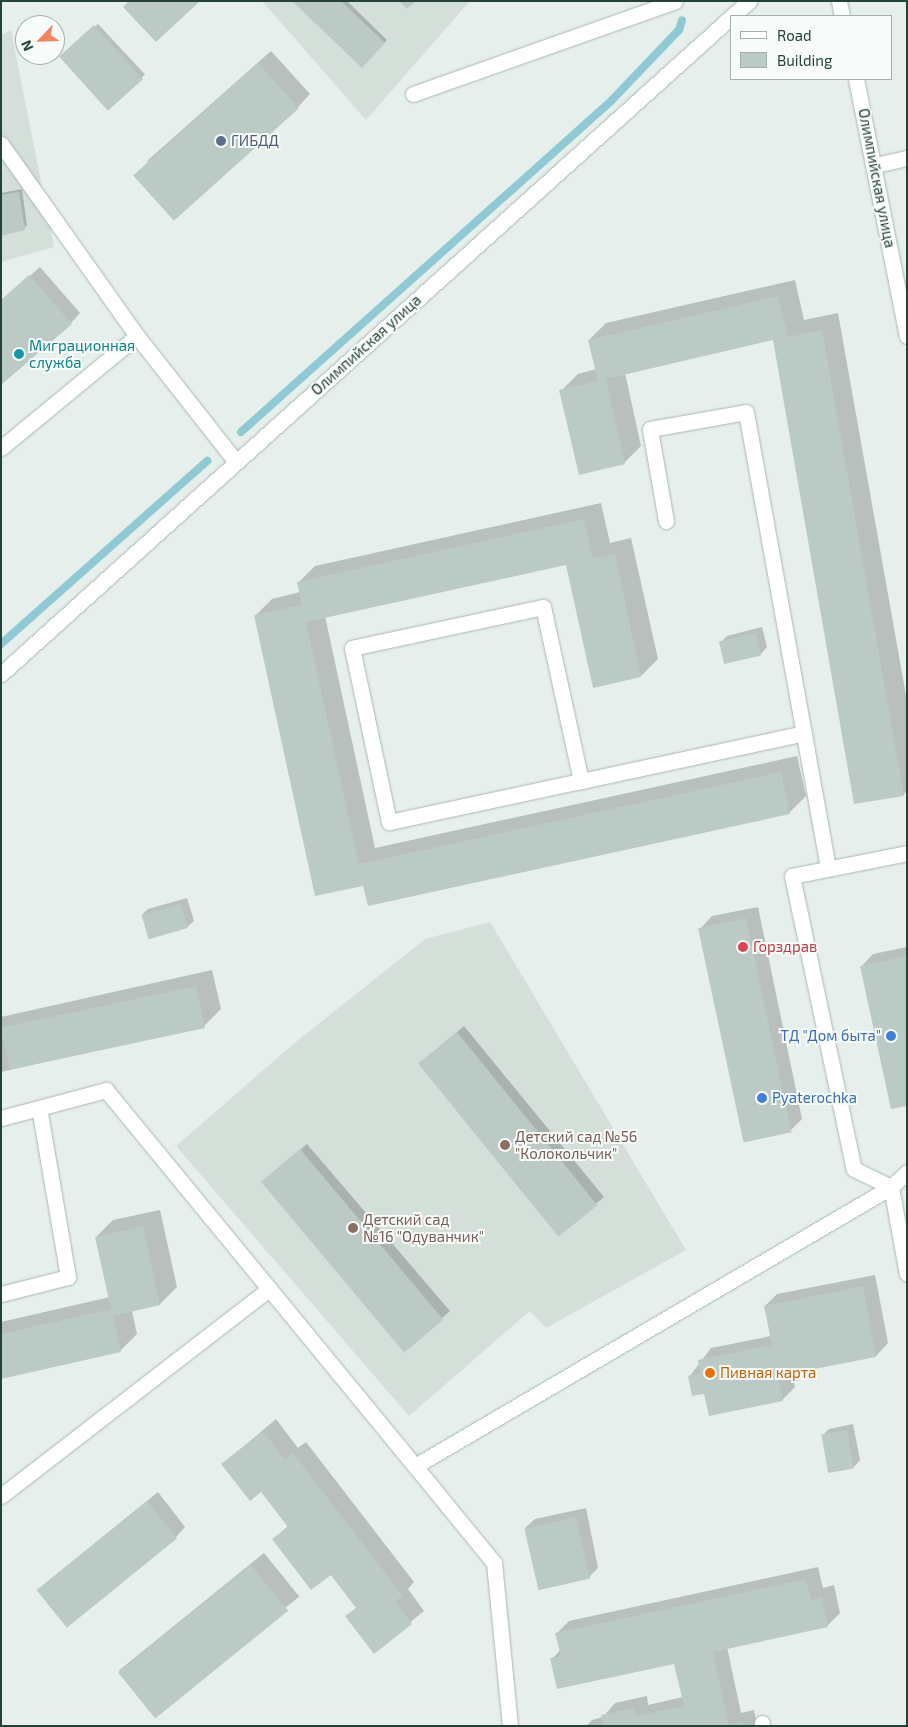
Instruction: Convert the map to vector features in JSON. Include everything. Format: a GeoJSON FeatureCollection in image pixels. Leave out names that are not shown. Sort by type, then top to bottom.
{"type":"FeatureCollection","features":[{"type":"Feature","properties":{"kind":"street"},"geometry":{"type":"LineString","coordinates":[[413,94],[675,1]]}},
{"type":"Feature","properties":{"kind":"street"},"geometry":{"type":"LineString","coordinates":[[839,1],[842,15]]}},
{"type":"Feature","properties":{"kind":"street","name":"Олимпийская улица"},"geometry":{"type":"LineString","coordinates":[[733,15],[745,2]]}},
{"type":"Feature","properties":{"kind":"street","name":"Олимпийская улица"},"geometry":{"type":"LineString","coordinates":[[1,674],[730,18]]}},
{"type":"Feature","properties":{"kind":"street","name":"Олимпийская улица"},"geometry":{"type":"LineString","coordinates":[[856,80],[876,165],[907,336]]}},
{"type":"Feature","properties":{"kind":"street"},"geometry":{"type":"LineString","coordinates":[[1,144],[137,336],[236,462]]}},
{"type":"Feature","properties":{"kind":"street"},"geometry":{"type":"LineString","coordinates":[[876,165],[907,158]]}},
{"type":"Feature","properties":{"kind":"street"},"geometry":{"type":"LineString","coordinates":[[1,448],[137,336]]}},
{"type":"Feature","properties":{"kind":"street"},"geometry":{"type":"LineString","coordinates":[[666,521],[650,429],[746,412],[828,868]]}},
{"type":"Feature","properties":{"kind":"street"},"geometry":{"type":"LineString","coordinates":[[581,781],[543,607],[352,648],[389,822],[581,781],[804,733]]}},
{"type":"Feature","properties":{"kind":"street"},"geometry":{"type":"LineString","coordinates":[[891,1187],[854,1169],[792,876],[907,853]]}},
{"type":"Feature","properties":{"kind":"street"},"geometry":{"type":"LineString","coordinates":[[1,1118],[106,1090],[494,1563],[510,1726]]}},
{"type":"Feature","properties":{"kind":"street"},"geometry":{"type":"LineString","coordinates":[[1,1294],[68,1277],[39,1108]]}},
{"type":"Feature","properties":{"kind":"street"},"geometry":{"type":"LineString","coordinates":[[415,1466],[891,1187],[907,1172]]}},
{"type":"Feature","properties":{"kind":"street"},"geometry":{"type":"LineString","coordinates":[[891,1187],[907,1274]]}},
{"type":"Feature","properties":{"kind":"street"},"geometry":{"type":"LineString","coordinates":[[1,1496],[269,1289]]}},
{"type":"Feature","properties":{"kind":"shaded area"},"geometry":{"type":"Polygon","coordinates":[[[262,1],[470,1],[366,120],[262,1]]]}},
{"type":"Feature","properties":{"kind":"shaded area"},"geometry":{"type":"Polygon","coordinates":[[[11,30],[15,50],[15,65],[18,65],[54,247],[1,262],[1,35],[11,30]]]}},
{"type":"Feature","properties":{"kind":"shaded area"},"geometry":{"type":"Polygon","coordinates":[[[490,922],[686,1250],[546,1328],[530,1311],[409,1416],[176,1146],[297,1041],[425,939],[490,922]]]}},
{"type":"Feature","properties":{"kind":"building"},"geometry":{"type":"Polygon","coordinates":[[[129,1],[200,1],[156,42],[123,7],[129,1]]]}},
{"type":"Feature","properties":{"kind":"building"},"geometry":{"type":"Polygon","coordinates":[[[292,1],[341,1],[385,43],[362,68],[292,1]]]}},
{"type":"Feature","properties":{"kind":"building"},"geometry":{"type":"Polygon","coordinates":[[[399,1],[416,1],[407,9],[399,1]]]}},
{"type":"Feature","properties":{"kind":"building"},"geometry":{"type":"Polygon","coordinates":[[[94,25],[143,79],[108,111],[65,63],[65,51],[94,25]]]}},
{"type":"Feature","properties":{"kind":"building"},"geometry":{"type":"Polygon","coordinates":[[[258,63],[299,108],[174,221],[133,175],[258,63]]]}},
{"type":"Feature","properties":{"kind":"building"},"geometry":{"type":"Polygon","coordinates":[[[19,192],[25,230],[1,236],[1,195],[19,192]]]}},
{"type":"Feature","properties":{"kind":"building","name":"Миграционная служба"},"geometry":{"type":"Polygon","coordinates":[[[29,275],[72,324],[1,385],[1,300],[29,275]]]}},
{"type":"Feature","properties":{"kind":"building"},"geometry":{"type":"Polygon","coordinates":[[[778,296],[788,337],[822,330],[904,796],[854,804],[773,340],[606,379],[625,464],[579,475],[559,390],[598,381],[588,340],[778,296]]]}},
{"type":"Feature","properties":{"kind":"building"},"geometry":{"type":"Polygon","coordinates":[[[584,519],[593,559],[615,554],[641,677],[593,688],[566,565],[306,622],[359,864],[781,772],[790,814],[368,906],[363,886],[315,896],[254,615],[302,605],[297,582],[584,519]]]}},
{"type":"Feature","properties":{"kind":"building"},"geometry":{"type":"Polygon","coordinates":[[[756,633],[761,655],[724,664],[719,642],[756,633]]]}},
{"type":"Feature","properties":{"kind":"building"},"geometry":{"type":"Polygon","coordinates":[[[181,904],[188,928],[148,939],[142,915],[181,904]]]}},
{"type":"Feature","properties":{"kind":"building"},"geometry":{"type":"Polygon","coordinates":[[[746,918],[792,1132],[744,1142],[698,928],[746,918]]]}},
{"type":"Feature","properties":{"kind":"building","name":"ТД \"Дом быта\""},"geometry":{"type":"Polygon","coordinates":[[[907,956],[907,1106],[891,1109],[860,966],[907,956]]]}},
{"type":"Feature","properties":{"kind":"building"},"geometry":{"type":"Polygon","coordinates":[[[196,986],[205,1028],[9,1070],[1,1027],[196,986]]]}},
{"type":"Feature","properties":{"kind":"building"},"geometry":{"type":"Polygon","coordinates":[[[457,1032],[597,1205],[558,1237],[418,1063],[457,1032]]]}},
{"type":"Feature","properties":{"kind":"building"},"geometry":{"type":"Polygon","coordinates":[[[300,1149],[443,1320],[404,1353],[261,1182],[300,1149]]]}},
{"type":"Feature","properties":{"kind":"building"},"geometry":{"type":"Polygon","coordinates":[[[143,1226],[160,1305],[113,1316],[121,1352],[1,1379],[1,1334],[111,1309],[95,1237],[143,1226]]]}},
{"type":"Feature","properties":{"kind":"building"},"geometry":{"type":"Polygon","coordinates":[[[863,1286],[876,1357],[778,1376],[783,1401],[709,1416],[704,1394],[692,1396],[688,1376],[700,1373],[698,1360],[772,1345],[764,1306],[863,1286]]]}},
{"type":"Feature","properties":{"kind":"building"},"geometry":{"type":"Polygon","coordinates":[[[847,1430],[854,1468],[828,1473],[821,1435],[847,1430]]]}},
{"type":"Feature","properties":{"kind":"building"},"geometry":{"type":"Polygon","coordinates":[[[263,1431],[285,1460],[293,1453],[403,1596],[395,1601],[412,1624],[374,1654],[345,1616],[356,1608],[331,1575],[311,1590],[272,1539],[288,1527],[261,1492],[250,1501],[221,1464],[263,1431]]]}},
{"type":"Feature","properties":{"kind":"building"},"geometry":{"type":"Polygon","coordinates":[[[147,1501],[177,1538],[67,1628],[37,1590],[147,1501]]]}},
{"type":"Feature","properties":{"kind":"building"},"geometry":{"type":"Polygon","coordinates":[[[576,1517],[590,1578],[539,1590],[524,1529],[576,1517]]]}},
{"type":"Feature","properties":{"kind":"building"},"geometry":{"type":"Polygon","coordinates":[[[251,1565],[288,1611],[155,1718],[118,1673],[251,1565]]]}},
{"type":"Feature","properties":{"kind":"building"},"geometry":{"type":"Polygon","coordinates":[[[806,1579],[811,1600],[822,1597],[828,1627],[713,1652],[729,1725],[742,1722],[742,1726],[604,1726],[601,1715],[634,1708],[636,1716],[684,1706],[674,1664],[557,1689],[550,1658],[561,1656],[555,1633],[806,1579]]]}},
{"type":"Feature","properties":{"kind":"waterway"},"geometry":{"type":"LineString","coordinates":[[241,432],[612,100],[679,30],[682,20]]}},
{"type":"Feature","properties":{"kind":"waterway"},"geometry":{"type":"LineString","coordinates":[[1,644],[207,461]]}},
{"type":"Feature","properties":{"kind":"place","name":"ГИБДД"},"geometry":{"type":"Point","coordinates":[221,141]}},
{"type":"Feature","properties":{"kind":"place","name":"Миграционная служба"},"geometry":{"type":"Point","coordinates":[19,354]}},
{"type":"Feature","properties":{"kind":"place","name":"Горздрав"},"geometry":{"type":"Point","coordinates":[743,947]}},
{"type":"Feature","properties":{"kind":"place","name":"ТД \"Дом быта\""},"geometry":{"type":"Point","coordinates":[891,1036]}},
{"type":"Feature","properties":{"kind":"place","name":"Pyaterochka"},"geometry":{"type":"Point","coordinates":[762,1098]}},
{"type":"Feature","properties":{"kind":"place","name":"Детский сад №56 \"Колокольчик\""},"geometry":{"type":"Point","coordinates":[505,1145]}},
{"type":"Feature","properties":{"kind":"place","name":"Детский сад №16 \"Одуванчик\""},"geometry":{"type":"Point","coordinates":[353,1228]}},
{"type":"Feature","properties":{"kind":"place","name":"Пивная карта"},"geometry":{"type":"Point","coordinates":[710,1373]}}]}
